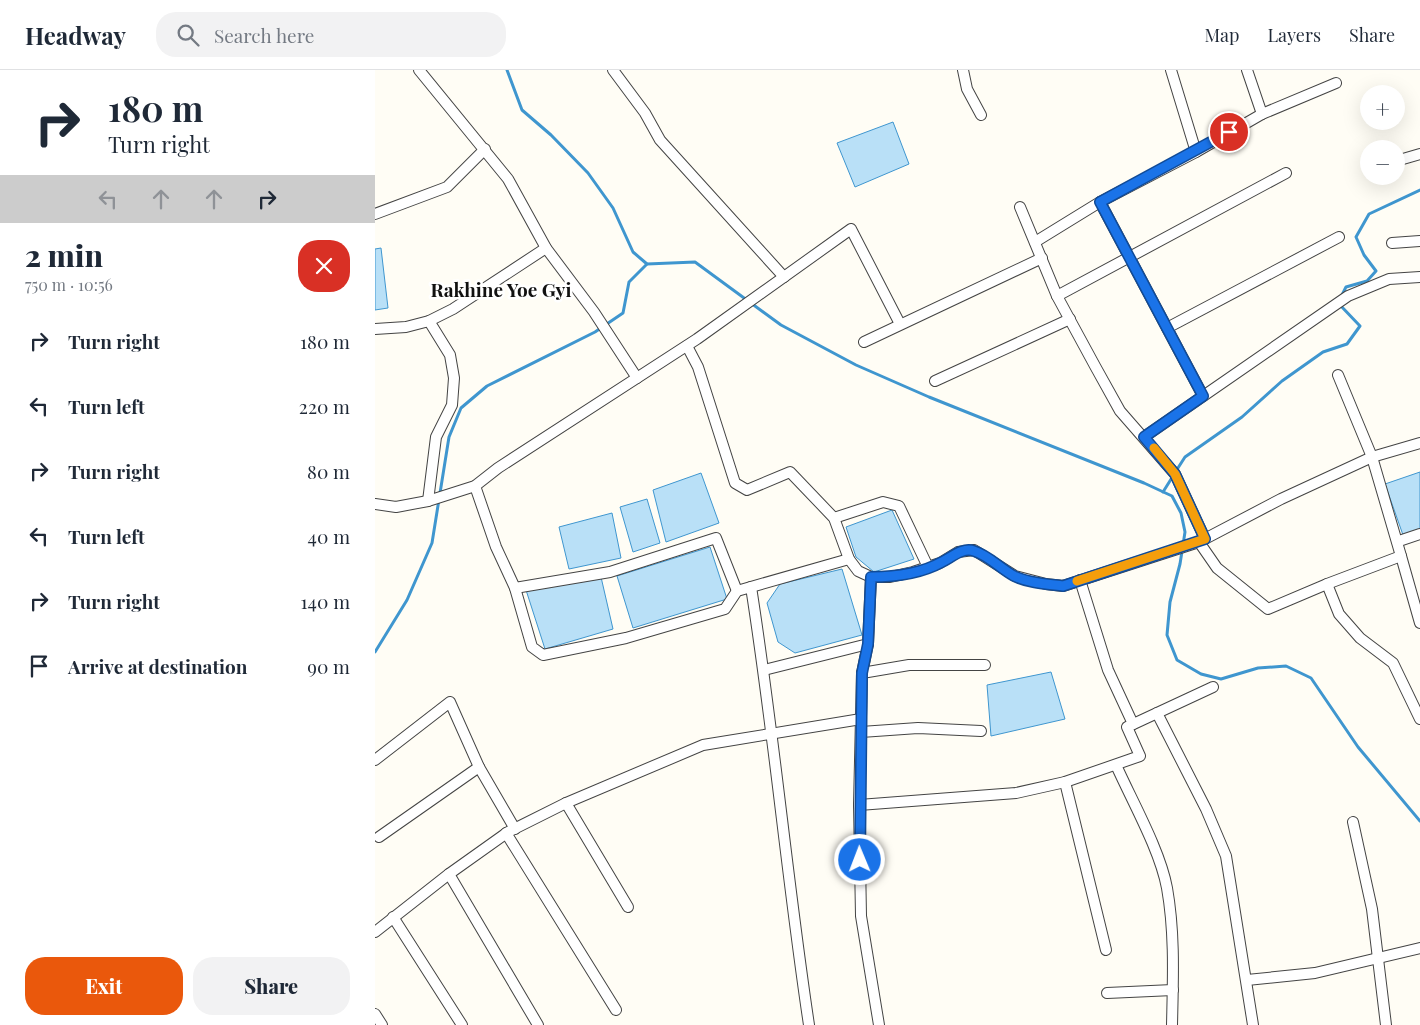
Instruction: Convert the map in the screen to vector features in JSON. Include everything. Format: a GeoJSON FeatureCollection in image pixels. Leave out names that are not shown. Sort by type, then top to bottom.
{"type":"FeatureCollection","features":[{"type":"Feature","properties":{"kind":"street"},"geometry":{"type":"LineString","coordinates":[[419,70],[508,179],[546,248],[594,312],[637,378]]}},
{"type":"Feature","properties":{"kind":"street"},"geometry":{"type":"LineString","coordinates":[[613,70],[645,113],[660,140],[784,277]]}},
{"type":"Feature","properties":{"kind":"street"},"geometry":{"type":"LineString","coordinates":[[963,70],[967,88],[981,115]]}},
{"type":"Feature","properties":{"kind":"street"},"geometry":{"type":"LineString","coordinates":[[1171,70],[1196,152]]}},
{"type":"Feature","properties":{"kind":"street"},"geometry":{"type":"LineString","coordinates":[[1247,70],[1262,114]]}},
{"type":"Feature","properties":{"kind":"street"},"geometry":{"type":"LineString","coordinates":[[1035,242],[1100,202],[1196,152],[1262,114],[1336,83]]}},
{"type":"Feature","properties":{"kind":"street"},"geometry":{"type":"LineString","coordinates":[[375,214],[447,187],[485,149]]}},
{"type":"Feature","properties":{"kind":"street"},"geometry":{"type":"LineString","coordinates":[[1405,158],[1420,154]]}},
{"type":"Feature","properties":{"kind":"street"},"geometry":{"type":"LineString","coordinates":[[1057,296],[1130,259],[1286,173]]}},
{"type":"Feature","properties":{"kind":"street"},"geometry":{"type":"LineString","coordinates":[[1100,202],[1203,396]]}},
{"type":"Feature","properties":{"kind":"street"},"geometry":{"type":"LineString","coordinates":[[1020,207],[1057,296],[1120,411],[1175,474],[1202,540],[1217,568],[1268,609],[1401,556]]}},
{"type":"Feature","properties":{"kind":"street"},"geometry":{"type":"LineString","coordinates":[[375,504],[396,507],[429,501],[475,486],[498,468],[687,346],[851,229],[900,324]]}},
{"type":"Feature","properties":{"kind":"street"},"geometry":{"type":"LineString","coordinates":[[1167,328],[1339,237]]}},
{"type":"Feature","properties":{"kind":"street"},"geometry":{"type":"LineString","coordinates":[[1392,243],[1420,241]]}},
{"type":"Feature","properties":{"kind":"street"},"geometry":{"type":"LineString","coordinates":[[375,329],[405,327],[429,322],[453,309],[546,248]]}},
{"type":"Feature","properties":{"kind":"street"},"geometry":{"type":"LineString","coordinates":[[864,342],[1042,258]]}},
{"type":"Feature","properties":{"kind":"street"},"geometry":{"type":"LineString","coordinates":[[1144,437],[1348,296],[1389,279],[1420,277]]}},
{"type":"Feature","properties":{"kind":"street"},"geometry":{"type":"LineString","coordinates":[[935,381],[1070,319]]}},
{"type":"Feature","properties":{"kind":"street"},"geometry":{"type":"LineString","coordinates":[[429,322],[450,355],[454,378],[452,405],[436,437],[429,501]]}},
{"type":"Feature","properties":{"kind":"street"},"geometry":{"type":"LineString","coordinates":[[687,346],[698,367],[735,483],[747,490],[790,472],[834,518],[849,558],[858,571],[871,577],[890,577],[940,563],[958,552],[974,550],[1015,576],[1045,584],[1063,586],[1202,540],[1281,499],[1372,457],[1420,443]]}},
{"type":"Feature","properties":{"kind":"street"},"geometry":{"type":"LineString","coordinates":[[1338,375],[1372,457],[1399,541],[1401,556],[1419,608],[1420,623]]}},
{"type":"Feature","properties":{"kind":"street"},"geometry":{"type":"LineString","coordinates":[[475,486],[496,547],[515,588],[532,647],[543,655],[626,638],[725,609],[737,591],[849,558]]}},
{"type":"Feature","properties":{"kind":"street"},"geometry":{"type":"LineString","coordinates":[[834,518],[883,502],[899,506],[928,567]]}},
{"type":"Feature","properties":{"kind":"street"},"geometry":{"type":"LineString","coordinates":[[1399,541],[1420,534]]}},
{"type":"Feature","properties":{"kind":"street"},"geometry":{"type":"LineString","coordinates":[[515,588],[610,572],[716,538],[737,591]]}},
{"type":"Feature","properties":{"kind":"street"},"geometry":{"type":"LineString","coordinates":[[871,577],[868,644],[862,673],[859,805],[861,916],[879,1025]]}},
{"type":"Feature","properties":{"kind":"street"},"geometry":{"type":"LineString","coordinates":[[1080,580],[1108,670],[1133,724]]}},
{"type":"Feature","properties":{"kind":"street"},"geometry":{"type":"LineString","coordinates":[[1327,584],[1339,614],[1360,638],[1393,663],[1420,719]]}},
{"type":"Feature","properties":{"kind":"street"},"geometry":{"type":"LineString","coordinates":[[751,587],[764,670],[793,913],[809,1025]]}},
{"type":"Feature","properties":{"kind":"street"},"geometry":{"type":"LineString","coordinates":[[764,670],[868,644]]}},
{"type":"Feature","properties":{"kind":"street"},"geometry":{"type":"LineString","coordinates":[[862,673],[909,665],[985,664]]}},
{"type":"Feature","properties":{"kind":"street"},"geometry":{"type":"LineString","coordinates":[[859,805],[1016,793],[1065,782],[1116,765],[1140,756],[1127,727],[1213,687]]}},
{"type":"Feature","properties":{"kind":"street"},"geometry":{"type":"LineString","coordinates":[[375,760],[450,702],[510,831],[616,1010]]}},
{"type":"Feature","properties":{"kind":"street"},"geometry":{"type":"LineString","coordinates":[[1157,713],[1206,809],[1223,848],[1247,980],[1253,1025]]}},
{"type":"Feature","properties":{"kind":"street"},"geometry":{"type":"LineString","coordinates":[[375,932],[449,874],[510,831],[566,802],[703,744],[861,719]]}},
{"type":"Feature","properties":{"kind":"street"},"geometry":{"type":"LineString","coordinates":[[861,732],[918,728],[981,731]]}},
{"type":"Feature","properties":{"kind":"street"},"geometry":{"type":"LineString","coordinates":[[1116,765],[1165,882],[1172,936],[1172,1025]]}},
{"type":"Feature","properties":{"kind":"street"},"geometry":{"type":"LineString","coordinates":[[379,837],[479,767]]}},
{"type":"Feature","properties":{"kind":"street"},"geometry":{"type":"LineString","coordinates":[[1065,782],[1106,950]]}},
{"type":"Feature","properties":{"kind":"street"},"geometry":{"type":"LineString","coordinates":[[566,802],[628,907]]}},
{"type":"Feature","properties":{"kind":"street"},"geometry":{"type":"LineString","coordinates":[[1353,822],[1372,909],[1386,1025]]}},
{"type":"Feature","properties":{"kind":"street"},"geometry":{"type":"LineString","coordinates":[[449,874],[538,1025]]}},
{"type":"Feature","properties":{"kind":"street"},"geometry":{"type":"LineString","coordinates":[[393,917],[462,1025]]}},
{"type":"Feature","properties":{"kind":"street"},"geometry":{"type":"LineString","coordinates":[[1247,980],[1315,973],[1420,948]]}},
{"type":"Feature","properties":{"kind":"street"},"geometry":{"type":"LineString","coordinates":[[1107,993],[1173,990]]}},
{"type":"Feature","properties":{"kind":"street"},"geometry":{"type":"LineString","coordinates":[[375,1014],[382,1025]]}},
{"type":"Feature","properties":{"kind":"water"},"geometry":{"type":"Polygon","coordinates":[[[893,122],[909,164],[855,187],[837,143],[893,122]]]}},
{"type":"Feature","properties":{"kind":"water"},"geometry":{"type":"Polygon","coordinates":[[[381,248],[388,308],[375,310],[375,249],[381,248]]]}},
{"type":"Feature","properties":{"kind":"water"},"geometry":{"type":"Polygon","coordinates":[[[1420,472],[1420,529],[1403,535],[1385,484],[1420,472]]]}},
{"type":"Feature","properties":{"kind":"water"},"geometry":{"type":"Polygon","coordinates":[[[701,473],[719,523],[666,542],[653,490],[701,473]]]}},
{"type":"Feature","properties":{"kind":"water"},"geometry":{"type":"Polygon","coordinates":[[[647,499],[660,543],[633,552],[620,507],[647,499]]]}},
{"type":"Feature","properties":{"kind":"water"},"geometry":{"type":"Polygon","coordinates":[[[892,510],[914,559],[874,572],[856,557],[846,527],[892,510]]]}},
{"type":"Feature","properties":{"kind":"water"},"geometry":{"type":"Polygon","coordinates":[[[612,513],[621,558],[569,569],[559,527],[612,513]]]}},
{"type":"Feature","properties":{"kind":"water"},"geometry":{"type":"Polygon","coordinates":[[[710,547],[727,599],[633,628],[617,576],[710,547]]]}},
{"type":"Feature","properties":{"kind":"water"},"geometry":{"type":"Polygon","coordinates":[[[842,569],[862,635],[795,653],[778,642],[767,603],[780,584],[842,569]]]}},
{"type":"Feature","properties":{"kind":"water"},"geometry":{"type":"Polygon","coordinates":[[[601,577],[613,629],[545,649],[526,590],[601,577]]]}},
{"type":"Feature","properties":{"kind":"water"},"geometry":{"type":"Polygon","coordinates":[[[1051,672],[1065,719],[991,736],[987,685],[1051,672]]]}},
{"type":"Feature","properties":{"kind":"waterway"},"geometry":{"type":"LineString","coordinates":[[507,70],[522,110],[551,135],[588,173],[613,208],[633,252],[647,264],[695,262],[781,325],[856,365],[929,397],[1172,496],[1181,513],[1185,532],[1180,564],[1170,602],[1167,635],[1177,660],[1201,674],[1221,679],[1258,668],[1286,666],[1311,678],[1358,747],[1420,821]]}},
{"type":"Feature","properties":{"kind":"waterway"},"geometry":{"type":"LineString","coordinates":[[1342,295],[1346,287],[1367,281],[1376,271],[1364,255],[1356,237],[1369,214],[1420,190]]}},
{"type":"Feature","properties":{"kind":"waterway"},"geometry":{"type":"LineString","coordinates":[[375,652],[407,600],[432,543],[449,437],[461,408],[487,386],[595,332],[623,313],[629,282],[647,264]]}},
{"type":"Feature","properties":{"kind":"waterway"},"geometry":{"type":"LineString","coordinates":[[1176,471],[1185,457],[1242,417],[1282,381],[1323,352],[1347,344],[1360,326],[1340,305]]}},
{"type":"Feature","properties":{"kind":"waterway"},"geometry":{"type":"LineString","coordinates":[[1163,492],[1173,476]]}},
{"type":"Feature","properties":{"kind":"slow traffic"},"geometry":{"type":"LineString","coordinates":[[1077,581],[1205,539],[1175,474],[1154,448]]}},
{"type":"Feature","properties":{"kind":"district","name":"Rakhine Yoe Gyi"},"geometry":{"type":"Point","coordinates":[501,290]}},
{"type":"Feature","properties":{"kind":"route"},"geometry":{"type":"LineString","coordinates":[[860,860],[859,805],[862,673],[868,644],[871,577],[890,577],[913,572],[940,563],[958,552],[974,550],[1015,576],[1045,584],[1063,586],[1205,539],[1175,474],[1144,437],[1203,396],[1100,202],[1196,152],[1229,132]]}}]}
